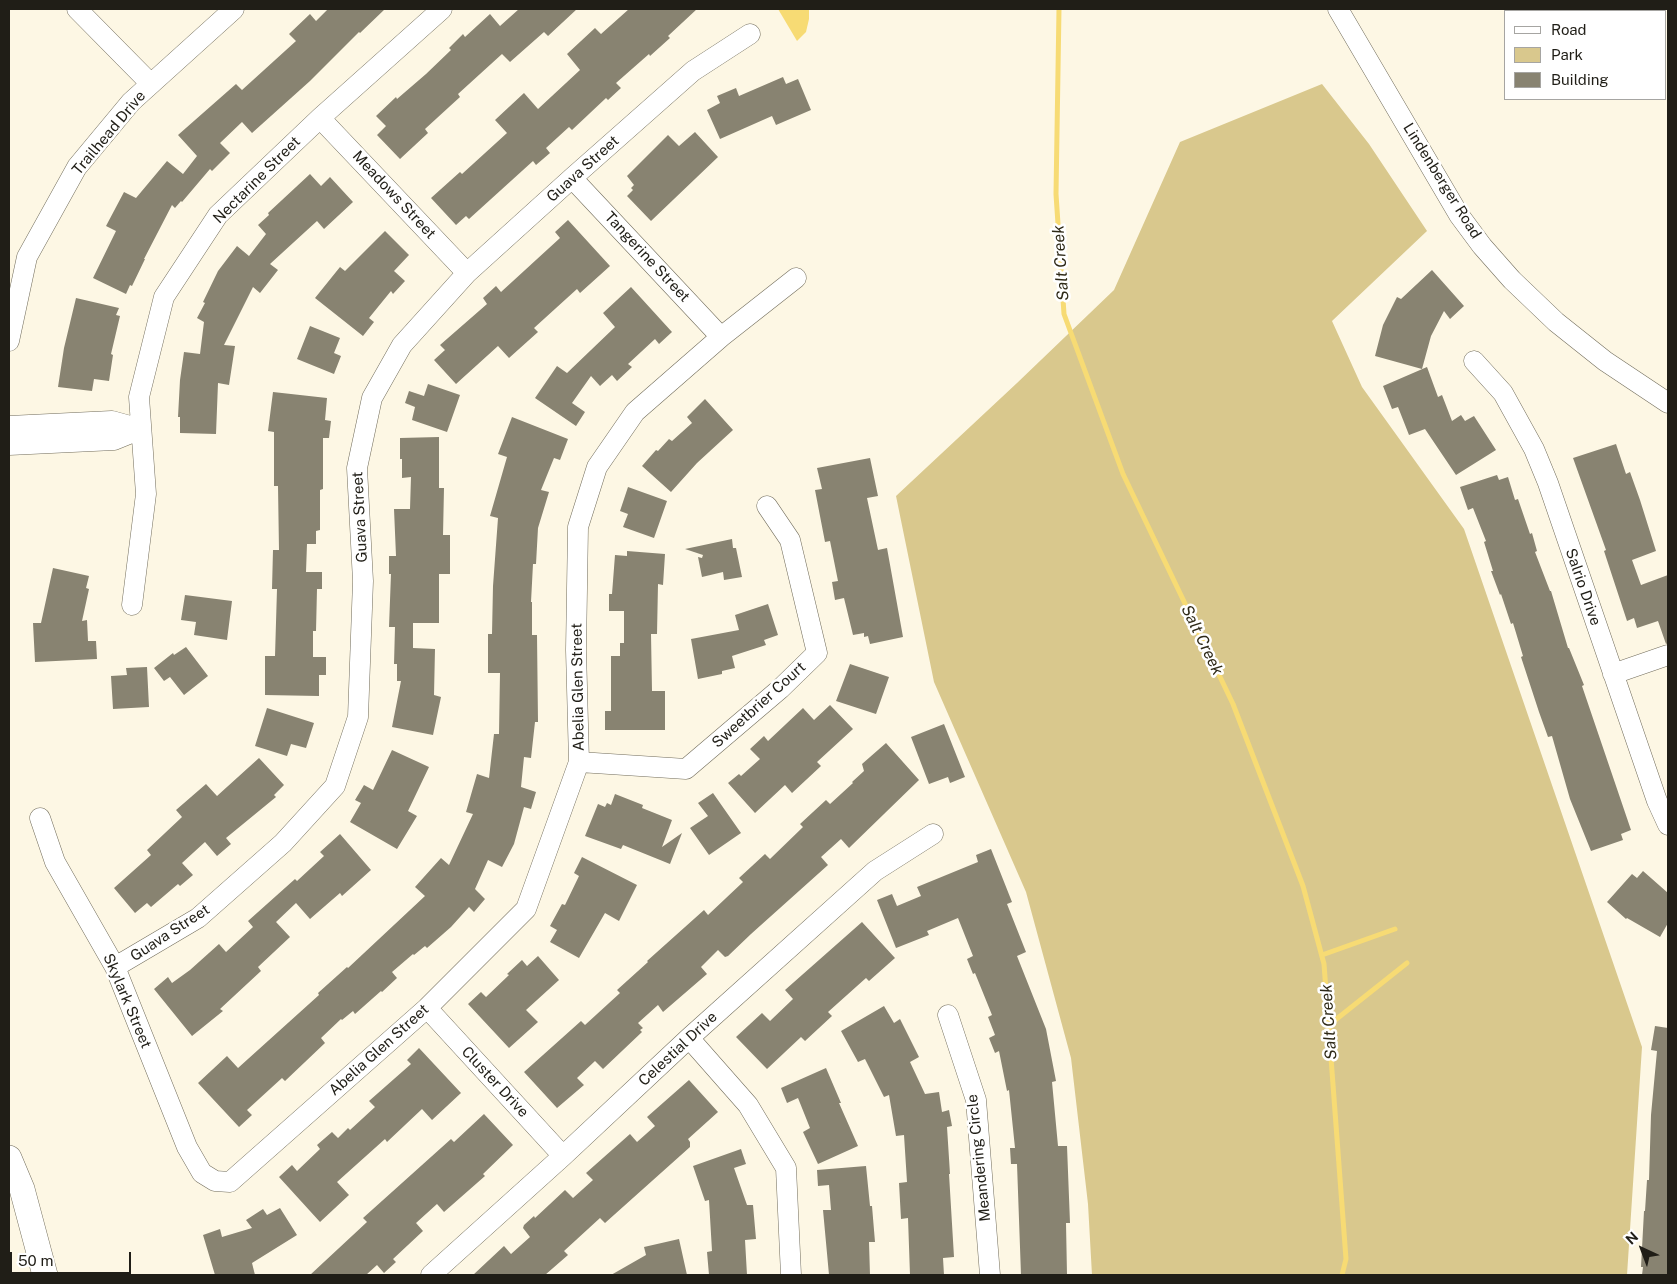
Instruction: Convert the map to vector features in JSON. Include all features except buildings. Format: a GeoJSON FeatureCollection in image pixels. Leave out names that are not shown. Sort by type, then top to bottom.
{"type":"FeatureCollection","features":[{"type":"Feature","properties":{"kind":"main road"},"geometry":{"type":"LineString","coordinates":[[9,1158],[22,1189],[46,1275]]}},
{"type":"Feature","properties":{"kind":"street"},"geometry":{"type":"LineString","coordinates":[[77,9],[150,84]]}},
{"type":"Feature","properties":{"kind":"street","name":"Trailhead Drive"},"geometry":{"type":"LineString","coordinates":[[9,341],[27,257],[77,167],[131,102],[234,9]]}},
{"type":"Feature","properties":{"kind":"street","name":"Nectarine Street"},"geometry":{"type":"LineString","coordinates":[[132,605],[146,494],[139,397],[164,297],[218,215],[320,118],[442,9]]}},
{"type":"Feature","properties":{"kind":"street","name":"Lindenberger Road"},"geometry":{"type":"LineString","coordinates":[[1338,9],[1459,215],[1482,246],[1512,280],[1556,322],[1605,361],[1668,403]]}},
{"type":"Feature","properties":{"kind":"street","name":"Guava Street"},"geometry":{"type":"LineString","coordinates":[[115,967],[198,918],[283,843],[335,786],[358,717],[363,581],[356,468],[372,398],[402,345],[467,273],[572,178],[693,72],[750,34]]}},
{"type":"Feature","properties":{"kind":"street","name":"Meadows Street"},"geometry":{"type":"LineString","coordinates":[[320,118],[467,273]]}},
{"type":"Feature","properties":{"kind":"street","name":"Tangerine Street"},"geometry":{"type":"LineString","coordinates":[[572,178],[721,337]]}},
{"type":"Feature","properties":{"kind":"street","name":"Abelia Glen Street"},"geometry":{"type":"LineString","coordinates":[[215,1181],[230,1182],[427,1008],[526,909],[579,762],[576,650],[578,527],[597,467],[635,412],[721,337],[796,278]]}},
{"type":"Feature","properties":{"kind":"street","name":"Salrio Drive"},"geometry":{"type":"LineString","coordinates":[[1474,361],[1502,393],[1534,449],[1548,483],[1657,801],[1668,825]]}},
{"type":"Feature","properties":{"kind":"street"},"geometry":{"type":"LineString","coordinates":[[9,426],[112,421],[141,429]]}},
{"type":"Feature","properties":{"kind":"street"},"geometry":{"type":"LineString","coordinates":[[9,445],[114,440],[141,429]]}},
{"type":"Feature","properties":{"kind":"street","name":"Sweetbrier Court"},"geometry":{"type":"LineString","coordinates":[[579,762],[686,769],[780,689],[817,653],[790,540],[767,506]]}},
{"type":"Feature","properties":{"kind":"street"},"geometry":{"type":"LineString","coordinates":[[1613,674],[1668,655]]}},
{"type":"Feature","properties":{"kind":"street","name":"Skylark Street"},"geometry":{"type":"LineString","coordinates":[[40,818],[55,862],[115,967],[187,1147],[202,1173],[215,1181]]}},
{"type":"Feature","properties":{"kind":"street","name":"Celestial Drive"},"geometry":{"type":"LineString","coordinates":[[431,1275],[563,1156],[689,1038],[876,870],[933,834]]}},
{"type":"Feature","properties":{"kind":"street","name":"Cluster Drive"},"geometry":{"type":"LineString","coordinates":[[427,1008],[563,1156]]}},
{"type":"Feature","properties":{"kind":"street","name":"Meandering Circle"},"geometry":{"type":"LineString","coordinates":[[948,1015],[976,1100],[990,1275]]}},
{"type":"Feature","properties":{"kind":"street"},"geometry":{"type":"LineString","coordinates":[[689,1038],[748,1104],[786,1168],[791,1275]]}},
{"type":"Feature","properties":{"kind":"green space"},"geometry":{"type":"Polygon","coordinates":[[[1322,84],[1369,144],[1427,231],[1332,321],[1362,387],[1464,529],[1642,1047],[1627,1275],[1092,1275],[1088,1204],[1071,1058],[1026,892],[934,682],[896,496],[1114,290],[1180,142],[1322,84]]]}},
{"type":"Feature","properties":{"kind":"shaded area"},"geometry":{"type":"Polygon","coordinates":[[[778,9],[809,9],[806,32],[797,41],[778,9]]]}},
{"type":"Feature","properties":{"kind":"waterway","name":"Salt Creek"},"geometry":{"type":"LineString","coordinates":[[1059,9],[1056,194],[1064,314],[1123,474],[1233,704],[1303,886],[1324,964],[1346,1259],[1342,1275]]}},
{"type":"Feature","properties":{"kind":"waterway"},"geometry":{"type":"LineString","coordinates":[[1322,955],[1395,929]]}},
{"type":"Feature","properties":{"kind":"waterway"},"geometry":{"type":"LineString","coordinates":[[1329,1025],[1407,963]]}}]}
